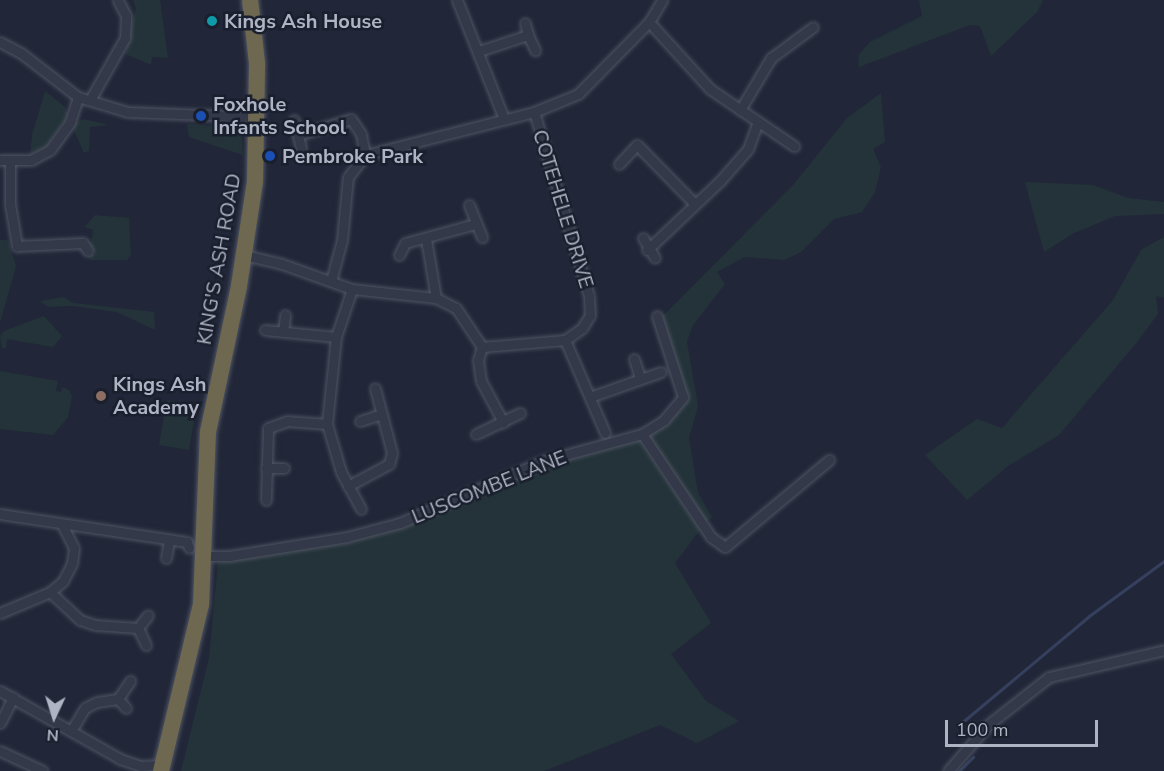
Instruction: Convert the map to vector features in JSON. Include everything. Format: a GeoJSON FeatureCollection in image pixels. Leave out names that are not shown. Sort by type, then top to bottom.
{"type":"FeatureCollection","features":[{"type":"Feature","properties":{"kind":"highway","name":"KING'S ASH ROAD"},"geometry":{"type":"LineString","coordinates":[[162,768],[196,632],[197,552],[208,432],[244,255],[258,117],[250,0]]}},
{"type":"Feature","properties":{"kind":"street"},"geometry":{"type":"LineString","coordinates":[[90,100],[125,38],[126,16],[118,0]]}},
{"type":"Feature","properties":{"kind":"street"},"geometry":{"type":"LineString","coordinates":[[457,0],[480,51],[504,119]]}},
{"type":"Feature","properties":{"kind":"street"},"geometry":{"type":"LineString","coordinates":[[332,281],[342,240],[348,177],[365,155],[534,112],[578,94],[650,22],[662,0]]}},
{"type":"Feature","properties":{"kind":"street"},"geometry":{"type":"LineString","coordinates":[[650,22],[710,89],[794,146]]}},
{"type":"Feature","properties":{"kind":"street"},"geometry":{"type":"LineString","coordinates":[[525,23],[535,50]]}},
{"type":"Feature","properties":{"kind":"street"},"geometry":{"type":"LineString","coordinates":[[740,110],[771,58],[813,27]]}},
{"type":"Feature","properties":{"kind":"street"},"geometry":{"type":"LineString","coordinates":[[480,51],[528,35]]}},
{"type":"Feature","properties":{"kind":"street"},"geometry":{"type":"LineString","coordinates":[[0,42],[21,53],[78,97],[147,115],[258,117]]}},
{"type":"Feature","properties":{"kind":"street"},"geometry":{"type":"LineString","coordinates":[[78,97],[69,122],[50,150],[31,160],[5,160],[17,246],[85,243]]}},
{"type":"Feature","properties":{"kind":"street","name":"COTEHELE DRIVE"},"geometry":{"type":"LineString","coordinates":[[534,112],[589,296],[590,315],[582,328],[565,340]]}},
{"type":"Feature","properties":{"kind":"street"},"geometry":{"type":"LineString","coordinates":[[298,135],[351,119],[361,134],[365,155]]}},
{"type":"Feature","properties":{"kind":"street"},"geometry":{"type":"LineString","coordinates":[[294,120],[301,148]]}},
{"type":"Feature","properties":{"kind":"street"},"geometry":{"type":"LineString","coordinates":[[647,250],[693,202],[720,181],[748,149],[758,122]]}},
{"type":"Feature","properties":{"kind":"street"},"geometry":{"type":"LineString","coordinates":[[619,164],[637,145],[693,202]]}},
{"type":"Feature","properties":{"kind":"street"},"geometry":{"type":"LineString","coordinates":[[469,205],[482,237]]}},
{"type":"Feature","properties":{"kind":"street"},"geometry":{"type":"LineString","coordinates":[[399,255],[405,243],[475,224]]}},
{"type":"Feature","properties":{"kind":"street"},"geometry":{"type":"LineString","coordinates":[[643,238],[647,250],[655,258]]}},
{"type":"Feature","properties":{"kind":"street"},"geometry":{"type":"LineString","coordinates":[[426,239],[436,298]]}},
{"type":"Feature","properties":{"kind":"street"},"geometry":{"type":"LineString","coordinates":[[244,255],[352,289],[436,298],[456,308],[475,341],[482,347],[565,340],[605,433]]}},
{"type":"Feature","properties":{"kind":"street"},"geometry":{"type":"LineString","coordinates":[[352,289],[336,337],[327,424],[348,486],[361,509]]}},
{"type":"Feature","properties":{"kind":"street"},"geometry":{"type":"LineString","coordinates":[[283,332],[285,315]]}},
{"type":"Feature","properties":{"kind":"street","name":"LUSCOMBE LANE"},"geometry":{"type":"LineString","coordinates":[[197,552],[229,556],[324,541],[400,523],[543,461],[642,434],[664,420],[683,397],[657,316]]}},
{"type":"Feature","properties":{"kind":"street"},"geometry":{"type":"LineString","coordinates":[[265,330],[336,337]]}},
{"type":"Feature","properties":{"kind":"street"},"geometry":{"type":"LineString","coordinates":[[482,347],[478,360],[481,381],[502,422]]}},
{"type":"Feature","properties":{"kind":"street"},"geometry":{"type":"LineString","coordinates":[[634,358],[640,378]]}},
{"type":"Feature","properties":{"kind":"street"},"geometry":{"type":"LineString","coordinates":[[590,397],[661,372]]}},
{"type":"Feature","properties":{"kind":"street"},"geometry":{"type":"LineString","coordinates":[[348,486],[389,464],[392,453],[375,388]]}},
{"type":"Feature","properties":{"kind":"street"},"geometry":{"type":"LineString","coordinates":[[476,434],[520,413]]}},
{"type":"Feature","properties":{"kind":"street"},"geometry":{"type":"LineString","coordinates":[[360,421],[381,414]]}},
{"type":"Feature","properties":{"kind":"street"},"geometry":{"type":"LineString","coordinates":[[266,500],[268,428],[287,422],[327,424]]}},
{"type":"Feature","properties":{"kind":"street"},"geometry":{"type":"LineString","coordinates":[[642,434],[711,537],[725,548],[829,460]]}},
{"type":"Feature","properties":{"kind":"street"},"geometry":{"type":"LineString","coordinates":[[266,468],[284,468]]}},
{"type":"Feature","properties":{"kind":"street"},"geometry":{"type":"LineString","coordinates":[[0,514],[187,542],[197,552]]}},
{"type":"Feature","properties":{"kind":"street"},"geometry":{"type":"LineString","coordinates":[[0,613],[50,592],[72,563],[74,548],[62,524]]}},
{"type":"Feature","properties":{"kind":"street"},"geometry":{"type":"LineString","coordinates":[[166,558],[169,540]]}},
{"type":"Feature","properties":{"kind":"street"},"geometry":{"type":"LineString","coordinates":[[50,592],[80,620],[138,628]]}},
{"type":"Feature","properties":{"kind":"street"},"geometry":{"type":"LineString","coordinates":[[138,628],[148,615]]}},
{"type":"Feature","properties":{"kind":"street"},"geometry":{"type":"LineString","coordinates":[[138,628],[146,645]]}},
{"type":"Feature","properties":{"kind":"street"},"geometry":{"type":"LineString","coordinates":[[948,771],[988,724],[1049,677],[1164,650]]}},
{"type":"Feature","properties":{"kind":"street"},"geometry":{"type":"LineString","coordinates":[[71,731],[85,708],[118,699],[130,681]]}},
{"type":"Feature","properties":{"kind":"street"},"geometry":{"type":"LineString","coordinates":[[0,691],[120,759],[140,766],[162,768]]}},
{"type":"Feature","properties":{"kind":"street"},"geometry":{"type":"LineString","coordinates":[[0,723],[13,697]]}},
{"type":"Feature","properties":{"kind":"street"},"geometry":{"type":"LineString","coordinates":[[118,699],[126,708]]}},
{"type":"Feature","properties":{"kind":"street"},"geometry":{"type":"LineString","coordinates":[[0,751],[43,771]]}},
{"type":"Feature","properties":{"kind":"shaded area"},"geometry":{"type":"Polygon","coordinates":[[[133,0],[160,0],[168,58],[152,57],[151,65],[125,54],[136,8],[133,0]]]}},
{"type":"Feature","properties":{"kind":"shaded area"},"geometry":{"type":"Polygon","coordinates":[[[919,0],[1043,0],[1037,12],[991,56],[980,26],[970,25],[859,67],[858,56],[870,42],[922,16],[919,0]]]}},
{"type":"Feature","properties":{"kind":"shaded area"},"geometry":{"type":"Polygon","coordinates":[[[45,91],[65,107],[68,115],[47,146],[30,155],[32,135],[45,91]]]}},
{"type":"Feature","properties":{"kind":"shaded area"},"geometry":{"type":"Polygon","coordinates":[[[881,93],[885,142],[873,149],[881,167],[875,192],[862,212],[834,219],[801,252],[784,260],[745,257],[717,272],[725,284],[693,325],[687,342],[698,406],[689,438],[698,493],[712,517],[705,523],[645,435],[685,400],[680,372],[661,318],[793,185],[847,118],[881,93]]]}},
{"type":"Feature","properties":{"kind":"shaded area"},"geometry":{"type":"Polygon","coordinates":[[[84,119],[109,125],[90,127],[89,151],[84,153],[73,128],[76,122],[84,119]]]}},
{"type":"Feature","properties":{"kind":"shaded area"},"geometry":{"type":"Polygon","coordinates":[[[187,125],[241,129],[243,155],[189,137],[187,125]]]}},
{"type":"Feature","properties":{"kind":"shaded area"},"geometry":{"type":"Polygon","coordinates":[[[1025,182],[1093,185],[1128,198],[1164,202],[1164,214],[1115,216],[1072,234],[1044,252],[1025,182]]]}},
{"type":"Feature","properties":{"kind":"shaded area"},"geometry":{"type":"Polygon","coordinates":[[[95,215],[129,218],[131,255],[127,260],[91,260],[89,256],[95,254],[91,245],[93,230],[85,227],[95,215]]]}},
{"type":"Feature","properties":{"kind":"shaded area"},"geometry":{"type":"Polygon","coordinates":[[[1164,237],[1164,298],[1156,296],[1158,314],[1059,435],[1008,466],[967,500],[925,455],[977,419],[1002,428],[1113,300],[1141,250],[1164,237]]]}},
{"type":"Feature","properties":{"kind":"shaded area"},"geometry":{"type":"Polygon","coordinates":[[[0,240],[8,240],[16,266],[0,323],[0,240]]]}},
{"type":"Feature","properties":{"kind":"shaded area"},"geometry":{"type":"Polygon","coordinates":[[[64,297],[73,303],[154,312],[155,330],[117,312],[73,306],[48,307],[40,301],[64,297]]]}},
{"type":"Feature","properties":{"kind":"shaded area"},"geometry":{"type":"Polygon","coordinates":[[[44,316],[62,336],[53,347],[7,339],[6,349],[2,348],[0,336],[4,331],[44,316]]]}},
{"type":"Feature","properties":{"kind":"shaded area"},"geometry":{"type":"Polygon","coordinates":[[[0,371],[58,381],[56,391],[61,392],[62,387],[69,390],[72,396],[68,417],[53,435],[0,429],[0,371]]]}},
{"type":"Feature","properties":{"kind":"shaded area"},"geometry":{"type":"Polygon","coordinates":[[[167,400],[197,404],[189,450],[159,445],[167,400]]]}},
{"type":"Feature","properties":{"kind":"shaded area"},"geometry":{"type":"Polygon","coordinates":[[[639,440],[700,530],[675,563],[711,623],[671,654],[706,701],[739,721],[697,743],[660,725],[544,771],[181,771],[209,658],[218,563],[348,542],[401,527],[546,466],[639,440]]]}},
{"type":"Feature","properties":{"kind":"waterway"},"geometry":{"type":"LineString","coordinates":[[960,724],[1089,616],[1164,561]]}},
{"type":"Feature","properties":{"kind":"waterway"},"geometry":{"type":"LineString","coordinates":[[959,771],[973,757]]}},
{"type":"Feature","properties":{"kind":"place","name":"Kings Ash House"},"geometry":{"type":"Point","coordinates":[212,21]}},
{"type":"Feature","properties":{"kind":"place","name":"Foxhole Infants School"},"geometry":{"type":"Point","coordinates":[201,116]}},
{"type":"Feature","properties":{"kind":"place","name":"Pembroke Park"},"geometry":{"type":"Point","coordinates":[270,156]}},
{"type":"Feature","properties":{"kind":"place","name":"Kings Ash Academy"},"geometry":{"type":"Point","coordinates":[101,396]}}]}
